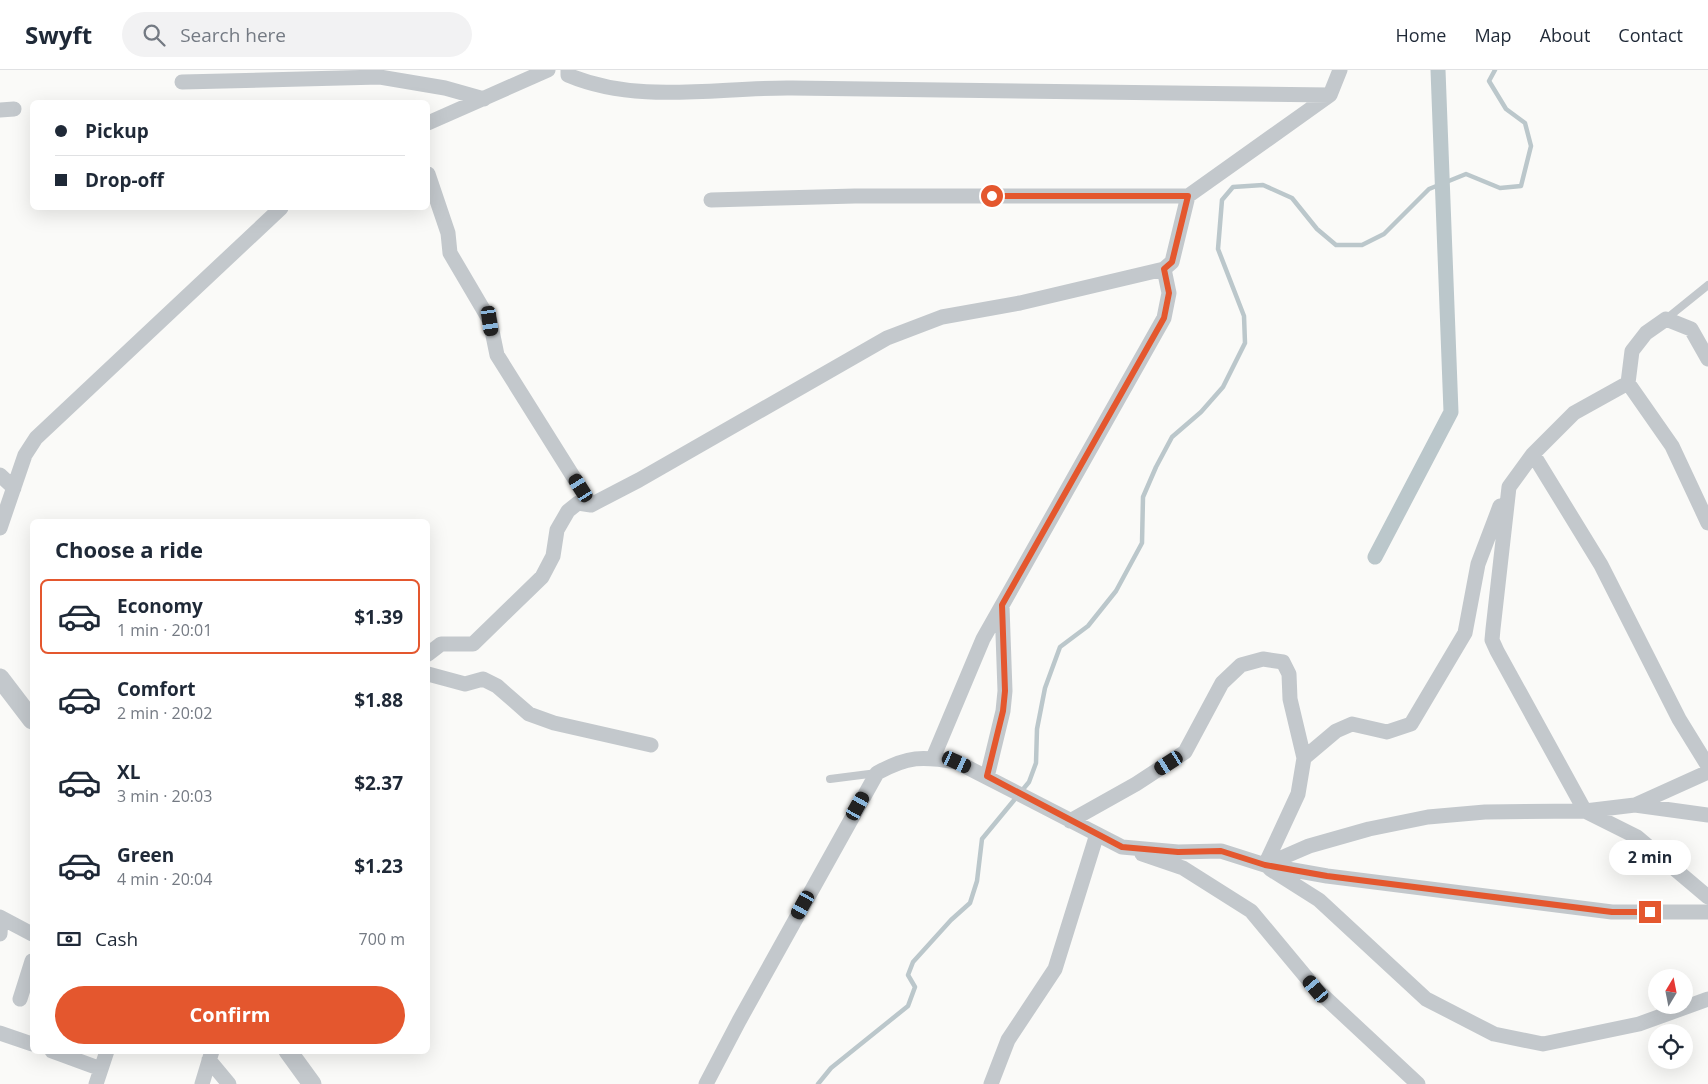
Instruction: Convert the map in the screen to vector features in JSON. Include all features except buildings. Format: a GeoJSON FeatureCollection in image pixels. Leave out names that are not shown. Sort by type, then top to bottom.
{"type":"FeatureCollection","features":[{"type":"Feature","properties":{"kind":"street"},"geometry":{"type":"LineString","coordinates":[[430,122],[548,70]]}},
{"type":"Feature","properties":{"kind":"street"},"geometry":{"type":"LineString","coordinates":[[568,70],[568,75],[616,90],[680,92],[773,88],[1330,95]]}},
{"type":"Feature","properties":{"kind":"street"},"geometry":{"type":"LineString","coordinates":[[711,200],[855,196],[1188,196],[1330,95],[1340,70]]}},
{"type":"Feature","properties":{"kind":"street"},"geometry":{"type":"LineString","coordinates":[[182,82],[380,77],[445,88],[484,99]]}},
{"type":"Feature","properties":{"kind":"street"},"geometry":{"type":"LineString","coordinates":[[430,180],[448,233],[450,253],[490,321],[497,356],[591,505]]}},
{"type":"Feature","properties":{"kind":"street"},"geometry":{"type":"LineString","coordinates":[[430,652],[441,644],[473,644],[542,577],[553,556],[557,530],[568,511],[578,503],[591,505],[887,338],[942,317],[1020,303],[1164,269],[1172,262],[1188,196]]}},
{"type":"Feature","properties":{"kind":"street"},"geometry":{"type":"LineString","coordinates":[[0,528],[25,456],[36,438],[279,210]]}},
{"type":"Feature","properties":{"kind":"street"},"geometry":{"type":"LineString","coordinates":[[933,758],[983,639],[1164,318],[1169,293],[1164,269]]}},
{"type":"Feature","properties":{"kind":"street"},"geometry":{"type":"LineString","coordinates":[[1708,359],[1691,329],[1666,319],[1646,334],[1632,351],[1628,383],[1672,446],[1708,523]]}},
{"type":"Feature","properties":{"kind":"street"},"geometry":{"type":"LineString","coordinates":[[1304,758],[1336,731],[1352,724],[1387,732],[1411,724],[1465,633],[1478,564],[1508,487],[1533,454],[1574,413],[1628,383]]}},
{"type":"Feature","properties":{"kind":"street"},"geometry":{"type":"LineString","coordinates":[[1533,454],[1601,565],[1679,719],[1708,766]]}},
{"type":"Feature","properties":{"kind":"street"},"geometry":{"type":"LineString","coordinates":[[0,475],[14,488]]}},
{"type":"Feature","properties":{"kind":"street"},"geometry":{"type":"LineString","coordinates":[[1508,487],[1492,640],[1585,812],[1637,837],[1708,897]]}},
{"type":"Feature","properties":{"kind":"street"},"geometry":{"type":"LineString","coordinates":[[992,779],[1005,691],[1002,605]]}},
{"type":"Feature","properties":{"kind":"street"},"geometry":{"type":"LineString","coordinates":[[1070,821],[1136,784],[1185,752],[1222,683],[1240,665],[1263,659],[1283,662],[1289,674],[1290,699],[1304,758],[1298,794],[1265,865]]}},
{"type":"Feature","properties":{"kind":"street"},"geometry":{"type":"LineString","coordinates":[[430,675],[465,684],[483,679],[496,686],[529,714],[554,723],[651,745]]}},
{"type":"Feature","properties":{"kind":"street"},"geometry":{"type":"LineString","coordinates":[[0,678],[30,717]]}},
{"type":"Feature","properties":{"kind":"street"},"geometry":{"type":"LineString","coordinates":[[706,1084],[739,1020],[877,773],[901,761],[933,758],[957,762],[1122,847],[1183,868],[1251,911],[1316,989],[1418,1084]]}},
{"type":"Feature","properties":{"kind":"street"},"geometry":{"type":"LineString","coordinates":[[1635,805],[1708,772]]}},
{"type":"Feature","properties":{"kind":"street"},"geometry":{"type":"LineString","coordinates":[[1265,865],[1309,846],[1369,829],[1428,818],[1485,812],[1585,812],[1635,805],[1708,815]]}},
{"type":"Feature","properties":{"kind":"street"},"geometry":{"type":"LineString","coordinates":[[991,1084],[1008,1040],[1055,969],[1097,834]]}},
{"type":"Feature","properties":{"kind":"street"},"geometry":{"type":"LineString","coordinates":[[1122,847],[1178,852],[1221,851],[1265,865],[1327,876],[1612,912],[1708,912]]}},
{"type":"Feature","properties":{"kind":"street"},"geometry":{"type":"LineString","coordinates":[[1265,865],[1319,900],[1426,999],[1494,1034],[1544,1044],[1639,1024],[1708,999]]}},
{"type":"Feature","properties":{"kind":"street"},"geometry":{"type":"LineString","coordinates":[[0,934],[1,918],[30,933]]}},
{"type":"Feature","properties":{"kind":"street"},"geometry":{"type":"LineString","coordinates":[[20,999],[30,967]]}},
{"type":"Feature","properties":{"kind":"street"},"geometry":{"type":"LineString","coordinates":[[0,1033],[30,1043]]}},
{"type":"Feature","properties":{"kind":"street"},"geometry":{"type":"LineString","coordinates":[[60,1054],[101,1069]]}},
{"type":"Feature","properties":{"kind":"street"},"geometry":{"type":"LineString","coordinates":[[96,1084],[106,1054]]}},
{"type":"Feature","properties":{"kind":"street"},"geometry":{"type":"LineString","coordinates":[[290,1054],[312,1084]]}},
{"type":"Feature","properties":{"kind":"street"},"geometry":{"type":"LineString","coordinates":[[202,1084],[211,1056]]}},
{"type":"Feature","properties":{"kind":"street"},"geometry":{"type":"LineString","coordinates":[[211,1056],[229,1084]]}},
{"type":"Feature","properties":{"kind":"lane"},"geometry":{"type":"LineString","coordinates":[[1666,319],[1708,285]]}},
{"type":"Feature","properties":{"kind":"lane"},"geometry":{"type":"LineString","coordinates":[[830,779],[877,773]]}},
{"type":"Feature","properties":{"kind":"waterway"},"geometry":{"type":"LineString","coordinates":[[1375,557],[1451,412],[1438,70]]}},
{"type":"Feature","properties":{"kind":"waterway"},"geometry":{"type":"LineString","coordinates":[[818,1084],[831,1068],[908,1006],[915,987],[908,975],[913,962],[951,920],[970,903],[977,881],[982,839],[1029,782],[1036,763],[1037,729],[1045,688],[1060,647],[1088,626],[1116,591],[1142,543],[1143,497],[1156,467],[1172,437],[1201,412],[1223,387],[1245,343],[1244,316],[1218,249],[1222,200],[1233,187],[1263,185],[1292,198],[1317,229],[1336,245],[1362,245],[1384,234],[1429,189],[1466,174],[1500,188],[1521,186],[1531,146],[1525,123],[1506,109],[1489,81],[1495,70]]}},
{"type":"Feature","properties":{"kind":"route"},"geometry":{"type":"LineString","coordinates":[[992,196],[1188,196],[1172,262],[1164,269],[1169,293],[1164,318],[1149,348],[1002,605],[1005,691],[1003,711],[987,776],[1042,807],[1122,847],[1178,852],[1221,851],[1265,865],[1327,876],[1612,912],[1650,912]]}}]}
